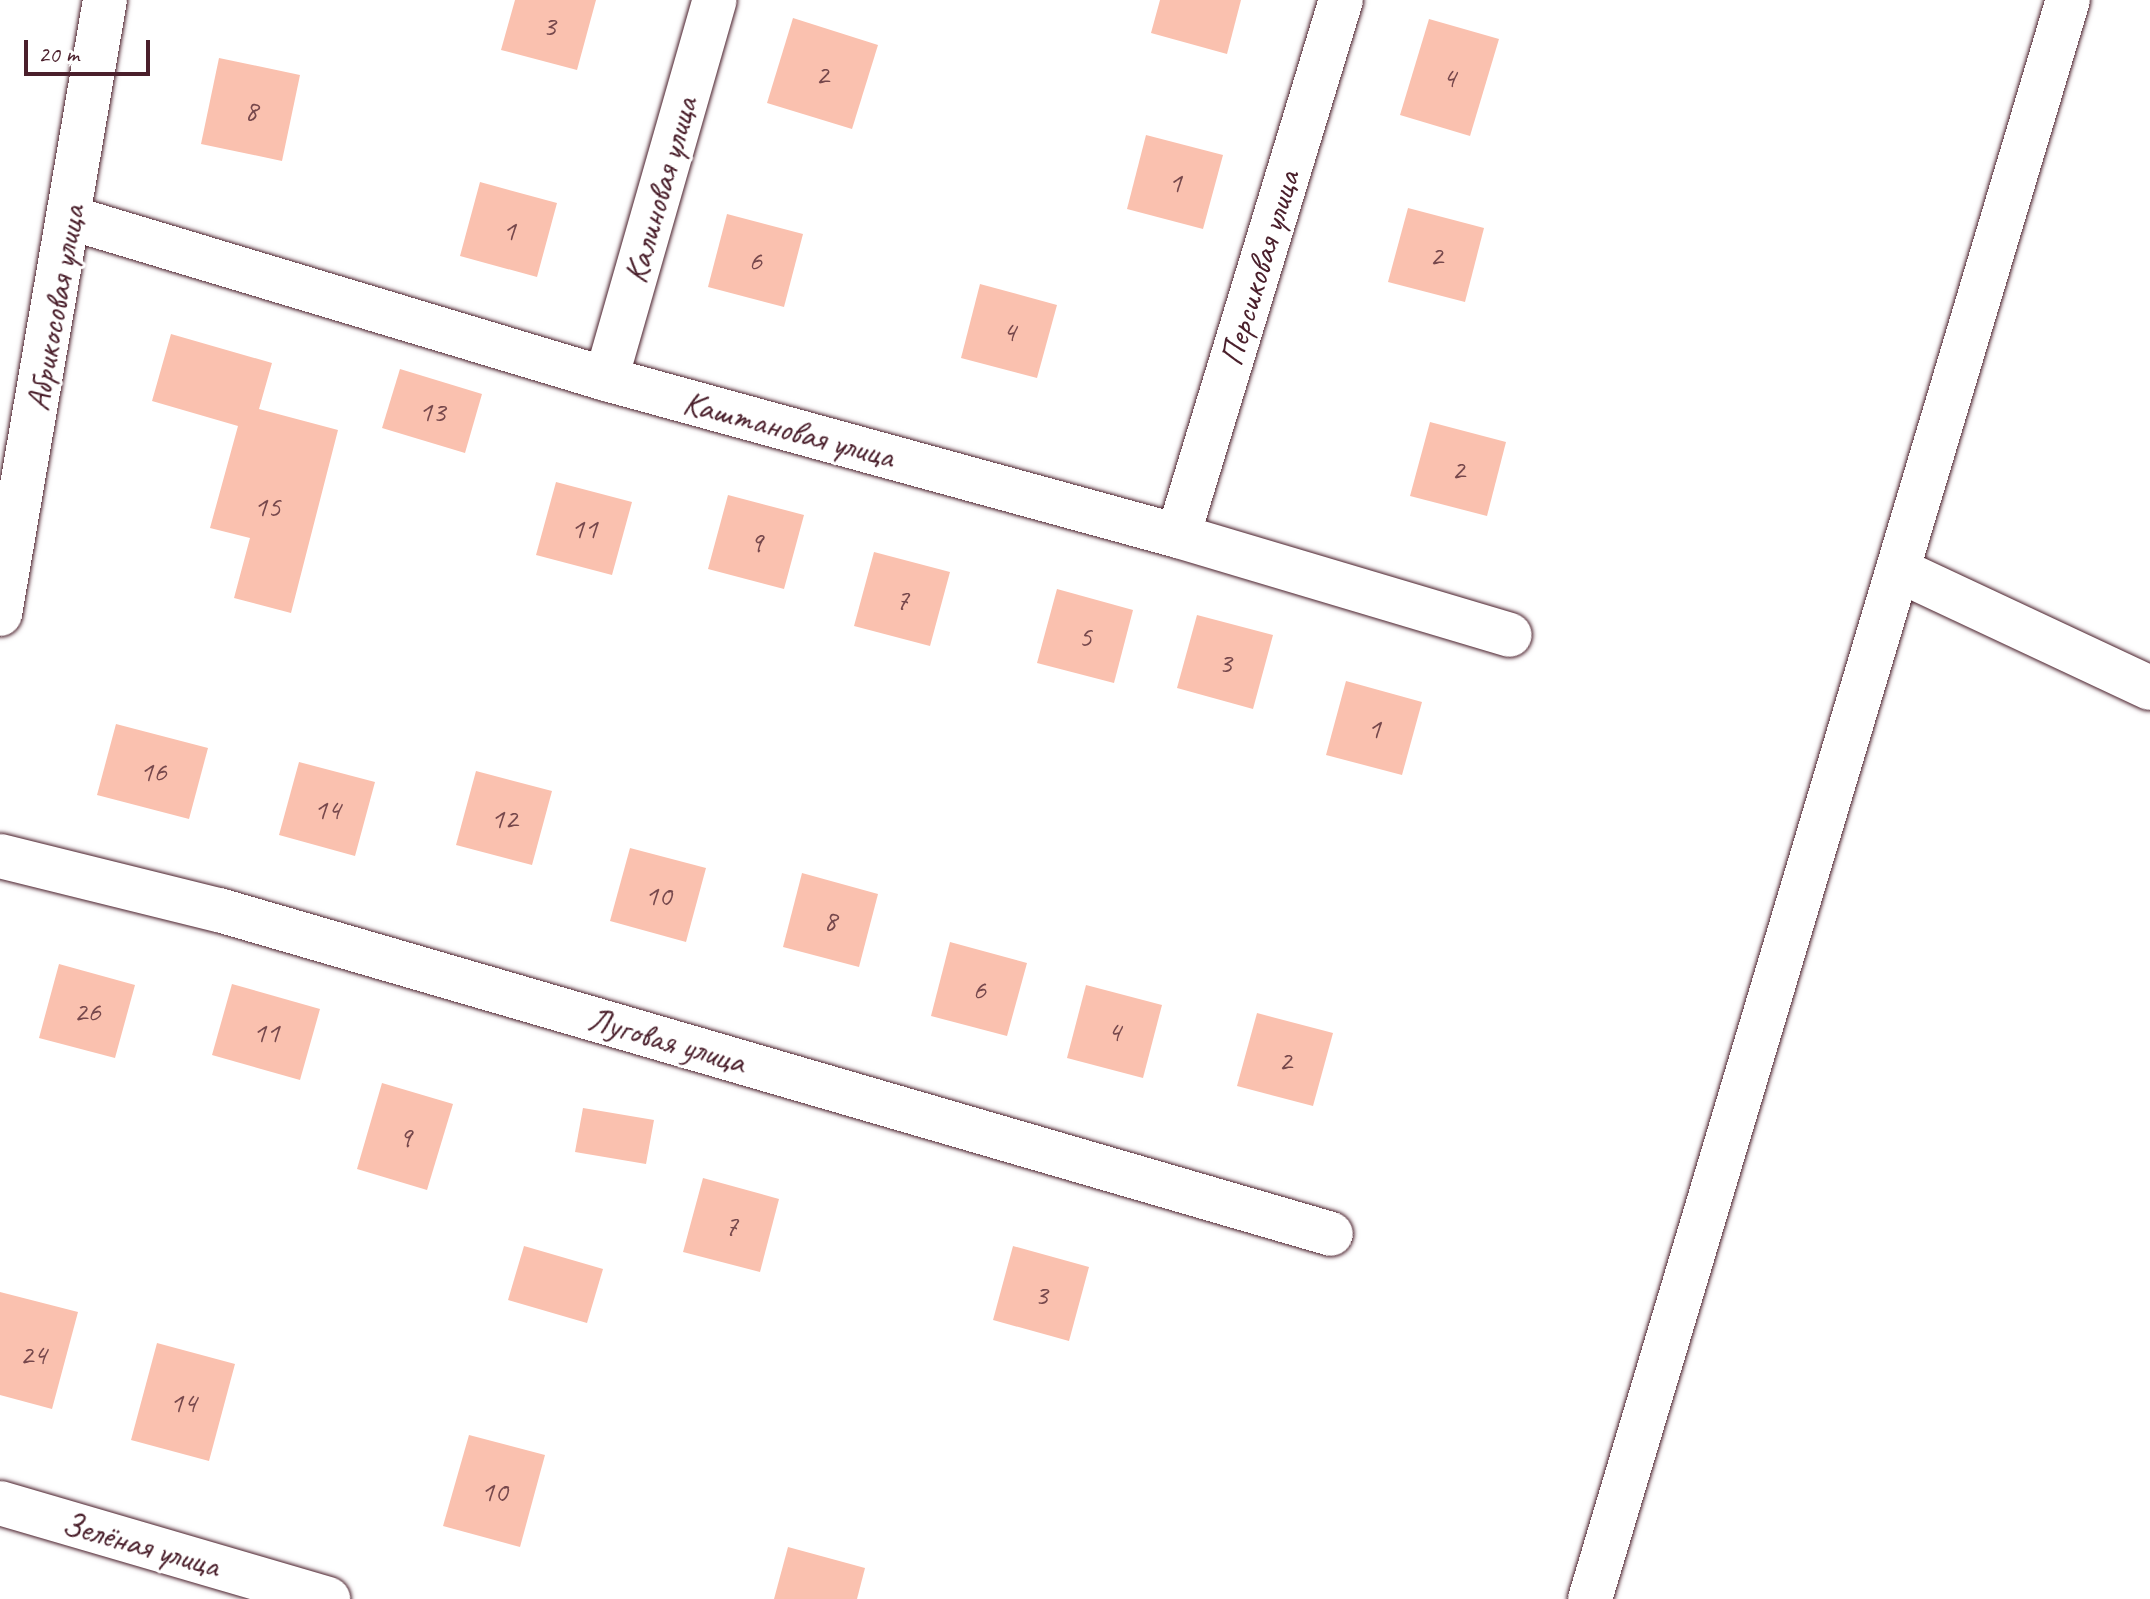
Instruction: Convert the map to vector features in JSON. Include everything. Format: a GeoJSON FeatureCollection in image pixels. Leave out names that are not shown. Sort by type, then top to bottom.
{"type":"FeatureCollection","features":[{"type":"Feature","properties":{"kind":"main road","name":"Абрикосовая улица"},"geometry":{"type":"LineString","coordinates":[[0,614],[71,218],[105,0]]}},
{"type":"Feature","properties":{"kind":"main road","name":"Калиновая улица"},"geometry":{"type":"LineString","coordinates":[[606,379],[715,0]]}},
{"type":"Feature","properties":{"kind":"main road","name":"Персиковая улица"},"geometry":{"type":"LineString","coordinates":[[1178,536],[1341,0]]}},
{"type":"Feature","properties":{"kind":"main road"},"geometry":{"type":"LineString","coordinates":[[1590,1599],[2068,0]]}},
{"type":"Feature","properties":{"kind":"main road","name":"Каштановая улица"},"geometry":{"type":"LineString","coordinates":[[71,218],[606,379],[1178,536],[1510,635]]}},
{"type":"Feature","properties":{"kind":"main road"},"geometry":{"type":"LineString","coordinates":[[1898,570],[2150,688]]}},
{"type":"Feature","properties":{"kind":"main road","name":"Луговая улица"},"geometry":{"type":"LineString","coordinates":[[0,856],[234,914],[1331,1234]]}},
{"type":"Feature","properties":{"kind":"main road","name":"Зелёная улица"},"geometry":{"type":"LineString","coordinates":[[0,1503],[328,1599]]}},
{"type":"Feature","properties":{"kind":"building"},"geometry":{"type":"Polygon","coordinates":[[[515,0],[596,0],[577,70],[501,50],[515,0]]]}},
{"type":"Feature","properties":{"kind":"building"},"geometry":{"type":"Polygon","coordinates":[[[1160,0],[1241,0],[1227,54],[1151,33],[1160,0]]]}},
{"type":"Feature","properties":{"kind":"building"},"geometry":{"type":"Polygon","coordinates":[[[793,18],[878,45],[852,129],[767,103],[793,18]]]}},
{"type":"Feature","properties":{"kind":"building"},"geometry":{"type":"Polygon","coordinates":[[[1429,19],[1499,39],[1470,136],[1400,115],[1429,19]]]}},
{"type":"Feature","properties":{"kind":"building"},"geometry":{"type":"Polygon","coordinates":[[[219,58],[300,75],[282,161],[201,144],[219,58]]]}},
{"type":"Feature","properties":{"kind":"building"},"geometry":{"type":"Polygon","coordinates":[[[1146,135],[1223,155],[1203,229],[1127,209],[1146,135]]]}},
{"type":"Feature","properties":{"kind":"building"},"geometry":{"type":"Polygon","coordinates":[[[480,182],[557,203],[537,277],[460,256],[480,182]]]}},
{"type":"Feature","properties":{"kind":"building"},"geometry":{"type":"Polygon","coordinates":[[[1408,208],[1484,228],[1465,302],[1388,282],[1408,208]]]}},
{"type":"Feature","properties":{"kind":"building"},"geometry":{"type":"Polygon","coordinates":[[[727,214],[803,234],[784,307],[708,287],[727,214]]]}},
{"type":"Feature","properties":{"kind":"building"},"geometry":{"type":"Polygon","coordinates":[[[980,284],[1057,305],[1037,378],[961,358],[980,284]]]}},
{"type":"Feature","properties":{"kind":"building"},"geometry":{"type":"Polygon","coordinates":[[[171,334],[272,363],[259,409],[338,430],[291,613],[234,598],[250,538],[210,528],[238,426],[152,401],[171,334]]]}},
{"type":"Feature","properties":{"kind":"building"},"geometry":{"type":"Polygon","coordinates":[[[400,369],[482,394],[465,453],[382,428],[400,369]]]}},
{"type":"Feature","properties":{"kind":"building"},"geometry":{"type":"Polygon","coordinates":[[[1430,422],[1506,442],[1487,516],[1410,496],[1430,422]]]}},
{"type":"Feature","properties":{"kind":"building"},"geometry":{"type":"Polygon","coordinates":[[[556,482],[632,502],[612,575],[536,555],[556,482]]]}},
{"type":"Feature","properties":{"kind":"building"},"geometry":{"type":"Polygon","coordinates":[[[728,495],[804,515],[784,589],[708,569],[728,495]]]}},
{"type":"Feature","properties":{"kind":"building"},"geometry":{"type":"Polygon","coordinates":[[[874,552],[950,572],[930,646],[854,626],[874,552]]]}},
{"type":"Feature","properties":{"kind":"building"},"geometry":{"type":"Polygon","coordinates":[[[1057,589],[1133,610],[1114,683],[1037,663],[1057,589]]]}},
{"type":"Feature","properties":{"kind":"building"},"geometry":{"type":"Polygon","coordinates":[[[1197,615],[1273,635],[1253,709],[1177,688],[1197,615]]]}},
{"type":"Feature","properties":{"kind":"building"},"geometry":{"type":"Polygon","coordinates":[[[1346,681],[1422,702],[1402,775],[1326,755],[1346,681]]]}},
{"type":"Feature","properties":{"kind":"building"},"geometry":{"type":"Polygon","coordinates":[[[116,724],[208,748],[189,819],[97,795],[116,724]]]}},
{"type":"Feature","properties":{"kind":"building"},"geometry":{"type":"Polygon","coordinates":[[[299,762],[375,782],[355,856],[279,835],[299,762]]]}},
{"type":"Feature","properties":{"kind":"building"},"geometry":{"type":"Polygon","coordinates":[[[476,771],[552,791],[532,865],[456,845],[476,771]]]}},
{"type":"Feature","properties":{"kind":"building"},"geometry":{"type":"Polygon","coordinates":[[[630,848],[706,868],[686,942],[610,921],[630,848]]]}},
{"type":"Feature","properties":{"kind":"building"},"geometry":{"type":"Polygon","coordinates":[[[802,873],[878,894],[859,967],[783,947],[802,873]]]}},
{"type":"Feature","properties":{"kind":"building"},"geometry":{"type":"Polygon","coordinates":[[[950,942],[1027,963],[1007,1036],[931,1016],[950,942]]]}},
{"type":"Feature","properties":{"kind":"building"},"geometry":{"type":"Polygon","coordinates":[[[59,964],[135,985],[115,1058],[39,1038],[59,964]]]}},
{"type":"Feature","properties":{"kind":"building"},"geometry":{"type":"Polygon","coordinates":[[[232,984],[320,1009],[300,1080],[212,1055],[232,984]]]}},
{"type":"Feature","properties":{"kind":"building"},"geometry":{"type":"Polygon","coordinates":[[[1086,985],[1162,1005],[1143,1078],[1067,1058],[1086,985]]]}},
{"type":"Feature","properties":{"kind":"building"},"geometry":{"type":"Polygon","coordinates":[[[1257,1013],[1333,1033],[1313,1106],[1237,1086],[1257,1013]]]}},
{"type":"Feature","properties":{"kind":"building"},"geometry":{"type":"Polygon","coordinates":[[[382,1083],[453,1104],[427,1190],[357,1169],[382,1083]]]}},
{"type":"Feature","properties":{"kind":"building"},"geometry":{"type":"Polygon","coordinates":[[[583,1108],[654,1120],[646,1164],[575,1152],[583,1108]]]}},
{"type":"Feature","properties":{"kind":"building"},"geometry":{"type":"Polygon","coordinates":[[[703,1178],[779,1199],[760,1272],[683,1252],[703,1178]]]}},
{"type":"Feature","properties":{"kind":"building"},"geometry":{"type":"Polygon","coordinates":[[[524,1246],[603,1269],[587,1323],[508,1300],[524,1246]]]}},
{"type":"Feature","properties":{"kind":"building"},"geometry":{"type":"Polygon","coordinates":[[[1013,1246],[1089,1267],[1069,1341],[993,1320],[1013,1246]]]}},
{"type":"Feature","properties":{"kind":"building"},"geometry":{"type":"Polygon","coordinates":[[[0,1292],[78,1312],[52,1409],[0,1395],[0,1292]]]}},
{"type":"Feature","properties":{"kind":"building"},"geometry":{"type":"Polygon","coordinates":[[[157,1343],[235,1364],[209,1461],[131,1440],[157,1343]]]}},
{"type":"Feature","properties":{"kind":"building"},"geometry":{"type":"Polygon","coordinates":[[[469,1435],[545,1455],[520,1547],[443,1526],[469,1435]]]}},
{"type":"Feature","properties":{"kind":"building"},"geometry":{"type":"Polygon","coordinates":[[[788,1547],[865,1568],[857,1599],[774,1599],[788,1547]]]}}]}
